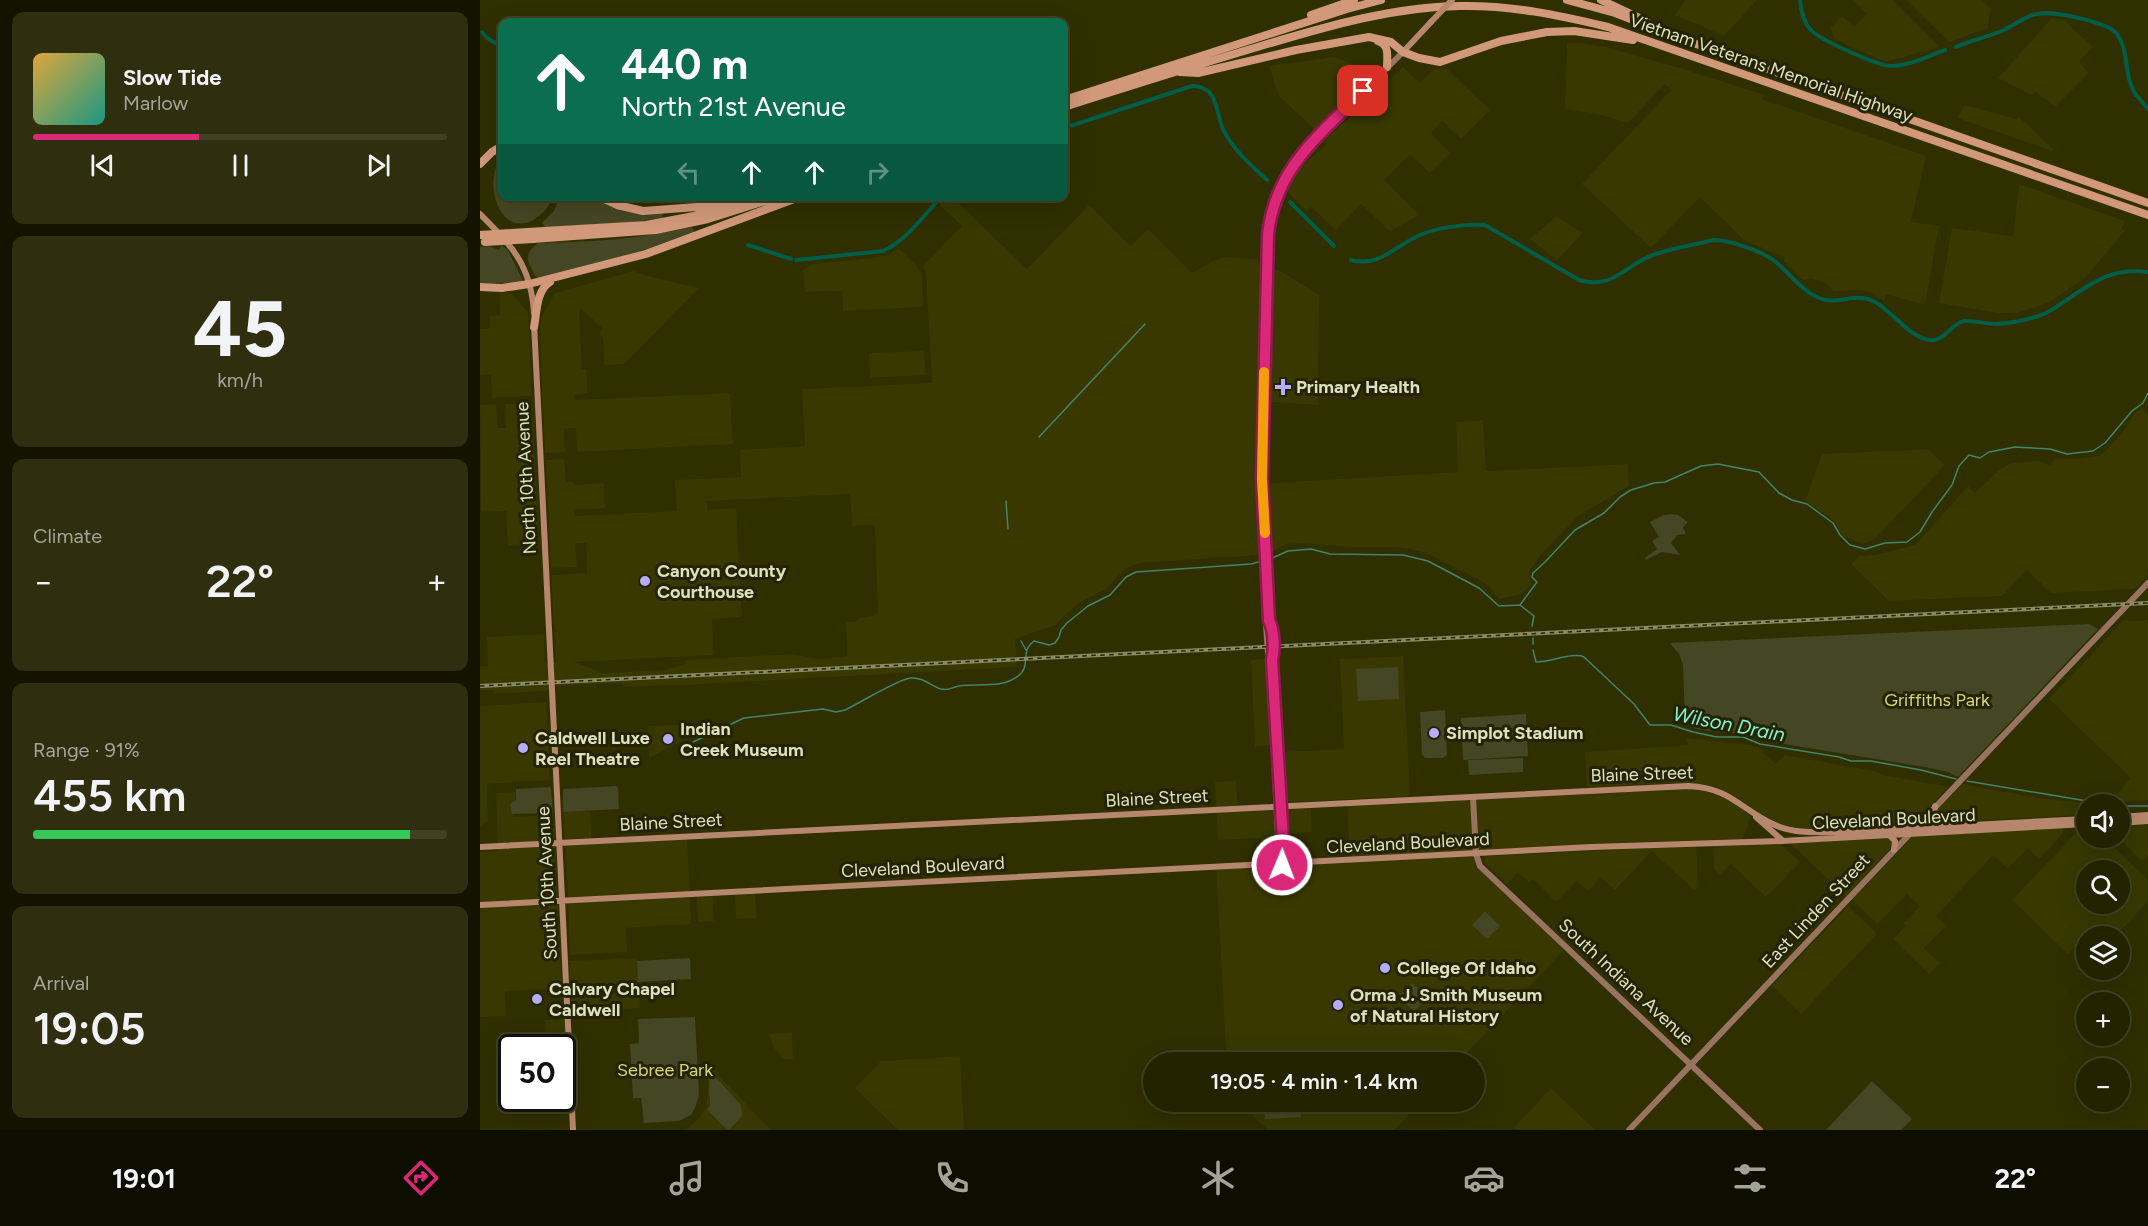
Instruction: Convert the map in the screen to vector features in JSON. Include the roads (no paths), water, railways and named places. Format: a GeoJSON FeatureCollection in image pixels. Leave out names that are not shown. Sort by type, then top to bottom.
{"type":"FeatureCollection","features":[{"type":"Feature","properties":{"kind":"highway"},"geometry":{"type":"LineString","coordinates":[[1257,38],[1354,0]]}},
{"type":"Feature","properties":{"kind":"highway"},"geometry":{"type":"LineString","coordinates":[[1068,99],[1381,0]]}},
{"type":"Feature","properties":{"kind":"highway","name":"Vietnam Veterans Memorial Highway"},"geometry":{"type":"LineString","coordinates":[[1567,0],[1615,13],[1685,40],[2148,203]]}},
{"type":"Feature","properties":{"kind":"highway"},"geometry":{"type":"LineString","coordinates":[[1601,0],[1620,7],[1685,40]]}},
{"type":"Feature","properties":{"kind":"highway","name":"Vietnam Veterans Memorial Highway"},"geometry":{"type":"LineString","coordinates":[[1068,106],[1335,23],[1398,11],[1460,6],[1521,9],[1608,27],[2148,215]]}},
{"type":"Feature","properties":{"kind":"highway"},"geometry":{"type":"LineString","coordinates":[[1176,71],[1198,73],[1296,50],[1369,37],[1391,42],[1403,52],[1429,61],[1440,62],[1523,35],[1547,32],[1574,31],[1625,38],[1681,52]]}},
{"type":"Feature","properties":{"kind":"highway"},"geometry":{"type":"LineString","coordinates":[[1353,40],[1382,42],[1388,49],[1387,67]]}},
{"type":"Feature","properties":{"kind":"highway"},"geometry":{"type":"LineString","coordinates":[[480,164],[498,148]]}},
{"type":"Feature","properties":{"kind":"highway"},"geometry":{"type":"LineString","coordinates":[[609,201],[643,211],[697,207],[719,201]]}},
{"type":"Feature","properties":{"kind":"highway"},"geometry":{"type":"LineString","coordinates":[[482,240],[646,225],[694,216],[743,201]]}},
{"type":"Feature","properties":{"kind":"highway"},"geometry":{"type":"LineString","coordinates":[[530,235],[656,230],[708,219],[765,201]]}},
{"type":"Feature","properties":{"kind":"highway"},"geometry":{"type":"LineString","coordinates":[[480,287],[502,288],[529,284],[659,250],[789,201]]}},
{"type":"Feature","properties":{"kind":"highway"},"geometry":{"type":"LineString","coordinates":[[534,327],[541,290],[558,278]]}},
{"type":"Feature","properties":{"kind":"main road"},"geometry":{"type":"LineString","coordinates":[[1282,865],[1284,857],[1279,807],[1279,755],[1272,660],[1268,653],[1266,625],[1269,620],[1262,479],[1266,252],[1273,206],[1280,186],[1304,151],[1452,0]]}},
{"type":"Feature","properties":{"kind":"main road","name":"North 10th Avenue"},"geometry":{"type":"LineString","coordinates":[[480,214],[511,245],[529,284],[533,303],[551,670]]}},
{"type":"Feature","properties":{"kind":"main road","name":"East Linden Street"},"geometry":{"type":"LineString","coordinates":[[1629,1130],[2148,583]]}},
{"type":"Feature","properties":{"kind":"main road","name":"South 10th Avenue"},"geometry":{"type":"LineString","coordinates":[[551,670],[573,1130]]}},
{"type":"Feature","properties":{"kind":"main road","name":"Blaine Street"},"geometry":{"type":"LineString","coordinates":[[480,847],[1688,786],[1708,788],[1724,793],[1774,825],[1788,830],[1824,832]]}},
{"type":"Feature","properties":{"kind":"main road"},"geometry":{"type":"LineString","coordinates":[[1473,797],[1476,854]]}},
{"type":"Feature","properties":{"kind":"main road"},"geometry":{"type":"LineString","coordinates":[[1935,806],[1933,819],[1940,827]]}},
{"type":"Feature","properties":{"kind":"main road"},"geometry":{"type":"LineString","coordinates":[[1752,812],[1782,841]]}},
{"type":"Feature","properties":{"kind":"main road"},"geometry":{"type":"LineString","coordinates":[[2130,816],[2148,815]]}},
{"type":"Feature","properties":{"kind":"main road","name":"Cleveland Boulevard"},"geometry":{"type":"LineString","coordinates":[[480,905],[1476,854],[1782,841],[1888,834],[1940,827],[2076,820]]}},
{"type":"Feature","properties":{"kind":"main road"},"geometry":{"type":"LineString","coordinates":[[2130,822],[2148,821]]}},
{"type":"Feature","properties":{"kind":"main road","name":"Cleveland Boulevard"},"geometry":{"type":"LineString","coordinates":[[1824,832],[2076,824]]}},
{"type":"Feature","properties":{"kind":"main road"},"geometry":{"type":"LineString","coordinates":[[1764,841],[1769,834],[1768,828]]}},
{"type":"Feature","properties":{"kind":"main road"},"geometry":{"type":"LineString","coordinates":[[1888,834],[1895,841],[1894,850]]}},
{"type":"Feature","properties":{"kind":"main road","name":"South Indiana Avenue"},"geometry":{"type":"LineString","coordinates":[[1476,854],[1480,866],[1760,1130]]}},
{"type":"Feature","properties":{"kind":"waterway"},"geometry":{"type":"LineString","coordinates":[[1800,0],[1803,16],[1811,30],[1837,46],[1874,62],[1898,66],[1945,50]]}},
{"type":"Feature","properties":{"kind":"waterway"},"geometry":{"type":"LineString","coordinates":[[1956,47],[2008,28],[2037,14],[2054,14],[2091,21],[2117,34],[2124,48],[2129,80],[2136,95]]}},
{"type":"Feature","properties":{"kind":"waterway"},"geometry":{"type":"LineString","coordinates":[[482,32],[498,45]]}},
{"type":"Feature","properties":{"kind":"waterway"},"geometry":{"type":"LineString","coordinates":[[1068,127],[1192,86],[1199,87],[1208,91],[1213,97],[1223,129],[1232,144],[1267,180]]}},
{"type":"Feature","properties":{"kind":"waterway"},"geometry":{"type":"LineString","coordinates":[[2138,97],[2148,109]]}},
{"type":"Feature","properties":{"kind":"waterway"},"geometry":{"type":"LineString","coordinates":[[796,260],[883,251],[907,234],[937,201]]}},
{"type":"Feature","properties":{"kind":"waterway"},"geometry":{"type":"LineString","coordinates":[[1290,202],[1334,246]]}},
{"type":"Feature","properties":{"kind":"waterway"},"geometry":{"type":"LineString","coordinates":[[1351,260],[1361,262],[1379,258],[1411,239],[1435,230],[1485,225],[1579,280],[1601,282],[1618,275],[1643,259],[1675,248],[1713,240],[1728,242],[1747,247],[1772,259],[1802,287],[1819,298],[1832,301],[1860,298],[1873,301],[1921,338],[1929,340],[1943,336],[1964,321],[1996,324],[2036,317],[2052,310],[2087,286],[2105,277],[2125,272],[2148,272]]}},
{"type":"Feature","properties":{"kind":"waterway"},"geometry":{"type":"LineString","coordinates":[[748,245],[791,259]]}},
{"type":"Feature","properties":{"kind":"waterway"},"geometry":{"type":"LineString","coordinates":[[1039,437],[1145,324]]}},
{"type":"Feature","properties":{"kind":"waterway"},"geometry":{"type":"LineString","coordinates":[[1270,559],[1288,551],[1311,549],[1330,554],[1403,555],[1428,561],[1479,588],[1499,606],[1520,605],[1537,582],[1532,577],[1533,573],[1575,530],[1604,513],[1620,497],[1631,490],[1665,482],[1701,466],[1718,464],[1759,472],[1779,493],[1807,504],[1833,523],[1850,545],[1865,549],[1885,543],[1907,542],[1920,532],[1952,485],[1959,466],[1969,455],[1980,458],[1989,452],[2015,447],[2050,449],[2067,454],[2093,451],[2105,443],[2132,411],[2143,403],[2148,393]]}},
{"type":"Feature","properties":{"kind":"waterway"},"geometry":{"type":"LineString","coordinates":[[1006,501],[1008,529]]}},
{"type":"Feature","properties":{"kind":"waterway"},"geometry":{"type":"LineString","coordinates":[[693,742],[744,718],[823,709],[836,712],[845,710],[905,679],[919,679],[944,689],[1004,683],[1022,672],[1027,650],[1034,641],[1049,645],[1055,643],[1067,623],[1088,606],[1110,595],[1126,577],[1136,572],[1251,564],[1262,561]]}},
{"type":"Feature","properties":{"kind":"waterway","name":"Wilson Drain"},"geometry":{"type":"LineString","coordinates":[[1520,605],[1534,616],[1532,626]]}},
{"type":"Feature","properties":{"kind":"waterway","name":"Wilson Drain"},"geometry":{"type":"LineString","coordinates":[[1533,638],[1533,644]]}},
{"type":"Feature","properties":{"kind":"waterway"},"geometry":{"type":"LineString","coordinates":[[1021,641],[1026,650]]}},
{"type":"Feature","properties":{"kind":"waterway","name":"Wilson Drain"},"geometry":{"type":"LineString","coordinates":[[1533,650],[1536,662],[1574,656],[1584,657],[1634,704],[1650,725],[1671,725],[1717,737],[1743,737],[1760,744],[1851,761],[1871,761],[1956,779]]}},
{"type":"Feature","properties":{"kind":"waterway","name":"Wilson Drain"},"geometry":{"type":"LineString","coordinates":[[1967,781],[2076,799]]}},
{"type":"Feature","properties":{"kind":"waterway","name":"Wilson Drain"},"geometry":{"type":"LineString","coordinates":[[2130,806],[2148,806]]}},
{"type":"Feature","properties":{"kind":"railway"},"geometry":{"type":"LineString","coordinates":[[480,686],[2148,603]]}},
{"type":"Feature","properties":{"kind":"place","name":"Primary Health"},"geometry":{"type":"Point","coordinates":[1283,387]}},
{"type":"Feature","properties":{"kind":"place","name":"Canyon County Courthouse"},"geometry":{"type":"Point","coordinates":[645,581]}},
{"type":"Feature","properties":{"kind":"place","name":"Simplot Stadium"},"geometry":{"type":"Point","coordinates":[1434,733]}},
{"type":"Feature","properties":{"kind":"place","name":"Indian Creek Museum"},"geometry":{"type":"Point","coordinates":[668,739]}},
{"type":"Feature","properties":{"kind":"place","name":"Caldwell Luxe Reel Theatre"},"geometry":{"type":"Point","coordinates":[523,748]}},
{"type":"Feature","properties":{"kind":"place","name":"College Of Idaho"},"geometry":{"type":"Point","coordinates":[1385,968]}},
{"type":"Feature","properties":{"kind":"place","name":"Calvary Chapel Caldwell"},"geometry":{"type":"Point","coordinates":[537,999]}},
{"type":"Feature","properties":{"kind":"place","name":"Orma J. Smith Museum of Natural History"},"geometry":{"type":"Point","coordinates":[1338,1005]}},
{"type":"Feature","properties":{"kind":"park label","name":"Griffiths Park"},"geometry":{"type":"Point","coordinates":[1937,700]}},
{"type":"Feature","properties":{"kind":"park label","name":"Sebree Park"},"geometry":{"type":"Point","coordinates":[665,1070]}}]}
